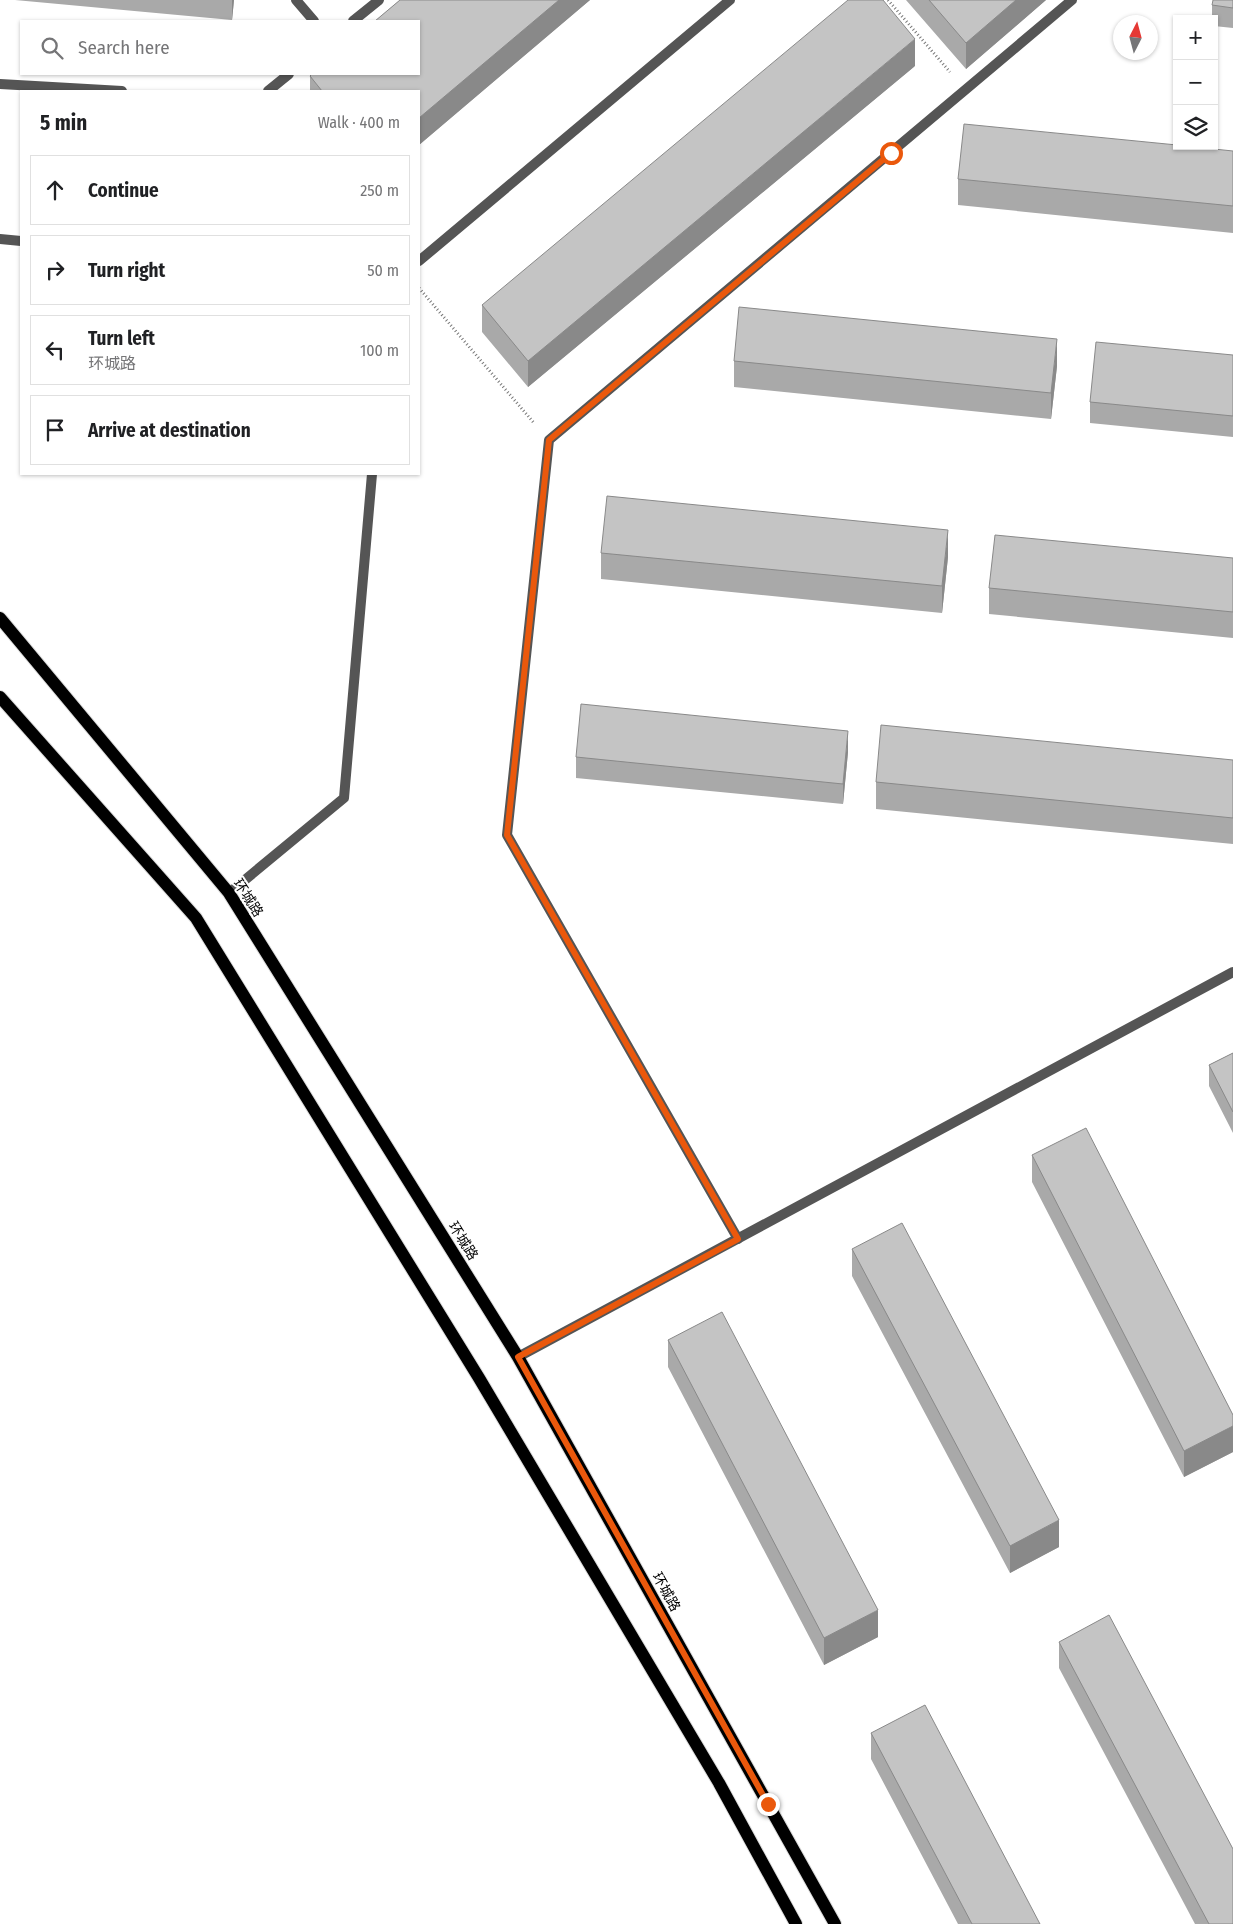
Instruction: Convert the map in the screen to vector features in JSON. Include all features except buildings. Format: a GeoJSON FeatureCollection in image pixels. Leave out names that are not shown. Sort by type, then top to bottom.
{"type":"FeatureCollection","features":[{"type":"Feature","properties":{"kind":"main road","name":"环城路"},"geometry":{"type":"LineString","coordinates":[[0,618],[228,893],[518,1357],[835,1924]]}},
{"type":"Feature","properties":{"kind":"main road"},"geometry":{"type":"LineString","coordinates":[[0,697],[196,918],[480,1378],[720,1783],[796,1924]]}},
{"type":"Feature","properties":{"kind":"street"},"geometry":{"type":"LineString","coordinates":[[296,0],[313,20]]}},
{"type":"Feature","properties":{"kind":"street"},"geometry":{"type":"LineString","coordinates":[[354,20],[379,0]]}},
{"type":"Feature","properties":{"kind":"street"},"geometry":{"type":"LineString","coordinates":[[420,260],[730,0]]}},
{"type":"Feature","properties":{"kind":"street"},"geometry":{"type":"LineString","coordinates":[[738,1239],[507,835],[549,440],[1072,0]]}},
{"type":"Feature","properties":{"kind":"street"},"geometry":{"type":"LineString","coordinates":[[269,90],[288,75]]}},
{"type":"Feature","properties":{"kind":"street"},"geometry":{"type":"LineString","coordinates":[[0,84],[105,90]]}},
{"type":"Feature","properties":{"kind":"street"},"geometry":{"type":"LineString","coordinates":[[0,239],[20,242]]}},
{"type":"Feature","properties":{"kind":"street"},"geometry":{"type":"LineString","coordinates":[[228,893],[344,798],[372,475]]}},
{"type":"Feature","properties":{"kind":"street"},"geometry":{"type":"LineString","coordinates":[[518,1357],[1233,972]]}},
{"type":"Feature","properties":{"kind":"path"},"geometry":{"type":"LineString","coordinates":[[888,0],[966,90]]}},
{"type":"Feature","properties":{"kind":"path"},"geometry":{"type":"LineString","coordinates":[[420,289],[549,440]]}},
{"type":"Feature","properties":{"kind":"route"},"geometry":{"type":"LineString","coordinates":[[768,1804],[518,1357],[738,1239],[507,835],[549,440],[891,153]]}}]}
